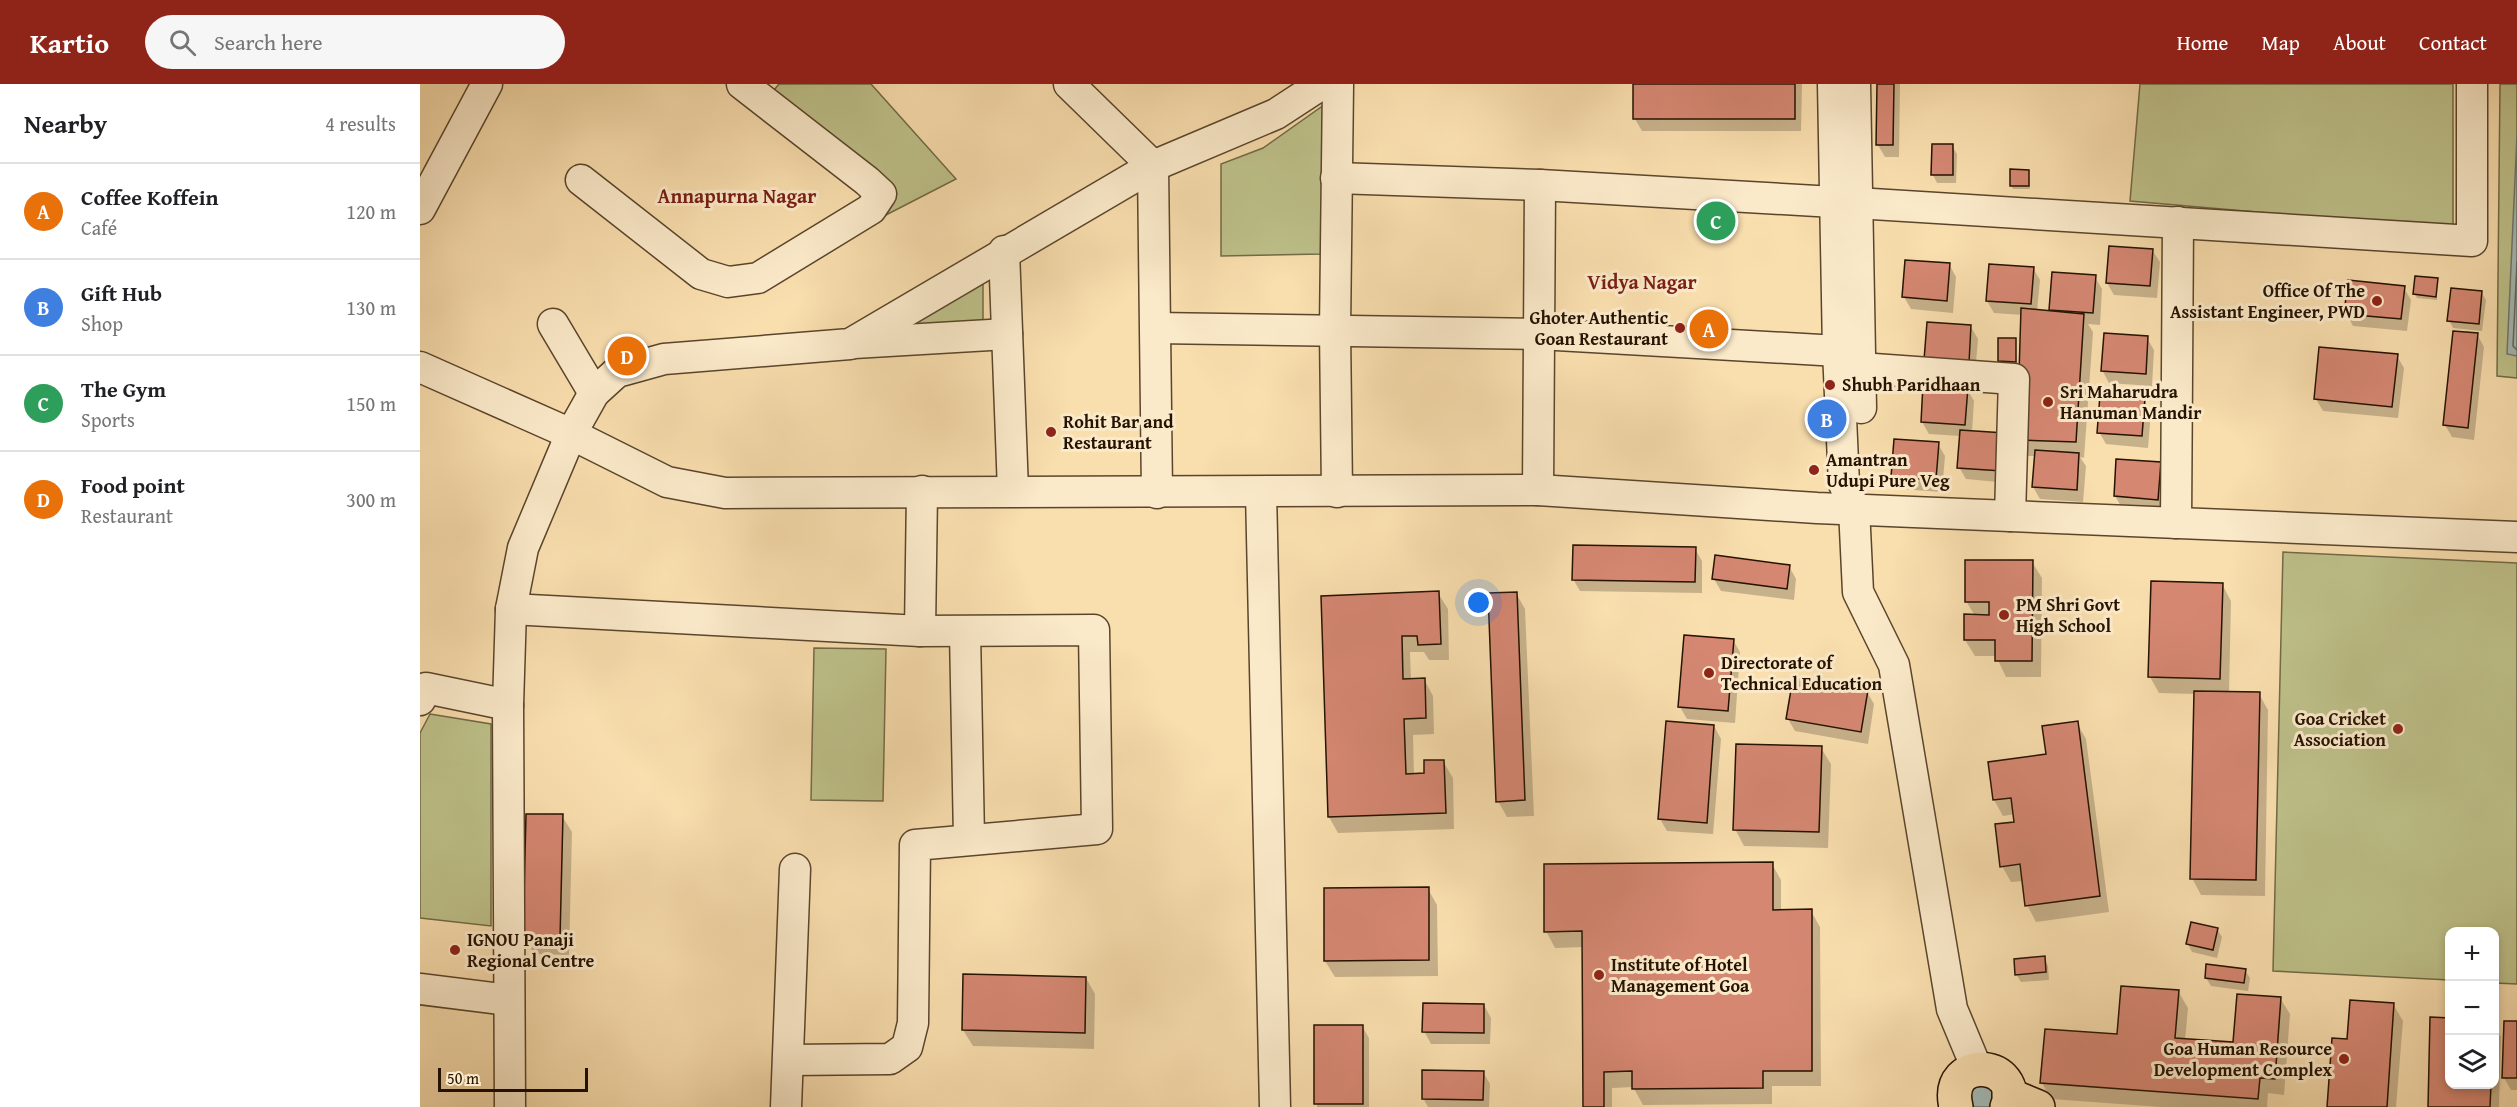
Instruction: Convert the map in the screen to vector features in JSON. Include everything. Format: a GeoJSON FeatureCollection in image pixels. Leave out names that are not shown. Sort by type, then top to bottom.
{"type":"FeatureCollection","features":[{"type":"Feature","properties":{"kind":"main road"},"geometry":{"type":"LineString","coordinates":[[1956,1107],[1955,1091],[1958,1083],[1969,1072],[1977,1069],[1995,1072],[2002,1077],[2018,1103]]}},
{"type":"Feature","properties":{"kind":"street"},"geometry":{"type":"LineString","coordinates":[[420,209],[487,84]]}},
{"type":"Feature","properties":{"kind":"street"},"geometry":{"type":"LineString","coordinates":[[1069,84],[1153,166],[1157,493]]}},
{"type":"Feature","properties":{"kind":"street"},"geometry":{"type":"LineString","coordinates":[[850,344],[1004,251],[1153,166],[1276,114],[1322,84]]}},
{"type":"Feature","properties":{"kind":"street"},"geometry":{"type":"LineString","coordinates":[[1337,492],[1335,330],[1338,84]]}},
{"type":"Feature","properties":{"kind":"street"},"geometry":{"type":"LineString","coordinates":[[1833,84],[1845,202],[1849,359],[1844,484],[1854,508],[1858,592],[1894,665],[1952,1009],[1977,1069]]}},
{"type":"Feature","properties":{"kind":"street"},"geometry":{"type":"LineString","coordinates":[[1845,202],[1855,84]]}},
{"type":"Feature","properties":{"kind":"street"},"geometry":{"type":"LineString","coordinates":[[1336,178],[1540,185],[2472,241],[2472,84]]}},
{"type":"Feature","properties":{"kind":"street"},"geometry":{"type":"LineString","coordinates":[[581,180],[701,274],[728,282],[758,278],[871,209],[880,194],[753,87]]}},
{"type":"Feature","properties":{"kind":"street"},"geometry":{"type":"LineString","coordinates":[[1538,490],[1540,185]]}},
{"type":"Feature","properties":{"kind":"street"},"geometry":{"type":"LineString","coordinates":[[2176,523],[2178,222]]}},
{"type":"Feature","properties":{"kind":"street"},"geometry":{"type":"LineString","coordinates":[[1004,251],[1012,491]]}},
{"type":"Feature","properties":{"kind":"street"},"geometry":{"type":"LineString","coordinates":[[553,324],[594,393]]}},
{"type":"Feature","properties":{"kind":"street"},"geometry":{"type":"LineString","coordinates":[[1156,328],[1539,334],[1849,359],[2014,379],[2010,516]]}},
{"type":"Feature","properties":{"kind":"street"},"geometry":{"type":"LineString","coordinates":[[510,1107],[508,705],[511,609],[523,548],[571,434],[594,393],[618,372],[664,358],[1007,334]]}},
{"type":"Feature","properties":{"kind":"street"},"geometry":{"type":"LineString","coordinates":[[420,367],[571,434],[667,482],[725,493],[1538,490],[2010,516],[2517,537]]}},
{"type":"Feature","properties":{"kind":"street"},"geometry":{"type":"LineString","coordinates":[[920,631],[922,492]]}},
{"type":"Feature","properties":{"kind":"street"},"geometry":{"type":"LineString","coordinates":[[1261,492],[1275,1107]]}},
{"type":"Feature","properties":{"kind":"street"},"geometry":{"type":"LineString","coordinates":[[511,609],[920,631],[1094,630],[1097,829],[915,845],[913,1023],[907,1047],[890,1059],[789,1060]]}},
{"type":"Feature","properties":{"kind":"street"},"geometry":{"type":"LineString","coordinates":[[965,632],[969,839]]}},
{"type":"Feature","properties":{"kind":"street"},"geometry":{"type":"LineString","coordinates":[[420,699],[426,688],[508,705]]}},
{"type":"Feature","properties":{"kind":"street"},"geometry":{"type":"LineString","coordinates":[[786,1107],[795,869]]}},
{"type":"Feature","properties":{"kind":"street"},"geometry":{"type":"LineString","coordinates":[[420,989],[509,1000]]}},
{"type":"Feature","properties":{"kind":"green space"},"geometry":{"type":"Polygon","coordinates":[[[779,84],[871,84],[956,179],[884,216],[774,90],[779,84]]]}},
{"type":"Feature","properties":{"kind":"green space"},"geometry":{"type":"Polygon","coordinates":[[[2140,84],[2453,84],[2453,229],[2130,201],[2140,84]]]}},
{"type":"Feature","properties":{"kind":"green space"},"geometry":{"type":"Polygon","coordinates":[[[2500,84],[2517,84],[2517,378],[2497,376],[2500,84]]]}},
{"type":"Feature","properties":{"kind":"green space"},"geometry":{"type":"Polygon","coordinates":[[[1324,105],[1321,254],[1221,256],[1221,164],[1263,148],[1324,105]]]}},
{"type":"Feature","properties":{"kind":"green space"},"geometry":{"type":"Polygon","coordinates":[[[983,279],[983,327],[887,330],[983,279]]]}},
{"type":"Feature","properties":{"kind":"green space","name":"Goa Cricket Association"},"geometry":{"type":"Polygon","coordinates":[[[2283,552],[2517,563],[2517,984],[2499,983],[2499,927],[2445,927],[2445,980],[2273,971],[2283,552]]]}},
{"type":"Feature","properties":{"kind":"green space"},"geometry":{"type":"Polygon","coordinates":[[[814,648],[886,649],[883,801],[811,800],[814,648]]]}},
{"type":"Feature","properties":{"kind":"green space"},"geometry":{"type":"Polygon","coordinates":[[[430,714],[491,724],[491,926],[420,918],[420,733],[430,714]]]}},
{"type":"Feature","properties":{"kind":"water"},"geometry":{"type":"Polygon","coordinates":[[[2517,135],[2517,356],[2507,354],[2517,135]]]}},
{"type":"Feature","properties":{"kind":"water"},"geometry":{"type":"Polygon","coordinates":[[[1972,1084],[1995,1088],[1991,1107],[1972,1107],[1967,1093],[1972,1084]]]}},
{"type":"Feature","properties":{"kind":"building"},"geometry":{"type":"Polygon","coordinates":[[[1633,84],[1795,84],[1795,119],[1633,119],[1633,84]]]}},
{"type":"Feature","properties":{"kind":"building"},"geometry":{"type":"Polygon","coordinates":[[[1877,84],[1894,84],[1893,145],[1876,145],[1877,84]]]}},
{"type":"Feature","properties":{"kind":"building"},"geometry":{"type":"Polygon","coordinates":[[[1932,144],[1953,144],[1953,175],[1931,175],[1932,144]]]}},
{"type":"Feature","properties":{"kind":"building"},"geometry":{"type":"Polygon","coordinates":[[[2010,169],[2029,170],[2029,186],[2010,186],[2010,169]]]}},
{"type":"Feature","properties":{"kind":"building"},"geometry":{"type":"Polygon","coordinates":[[[2109,246],[2153,249],[2150,286],[2106,283],[2109,246]]]}},
{"type":"Feature","properties":{"kind":"building"},"geometry":{"type":"Polygon","coordinates":[[[1905,260],[1950,263],[1947,301],[1902,297],[1905,260]]]}},
{"type":"Feature","properties":{"kind":"building"},"geometry":{"type":"Polygon","coordinates":[[[1989,264],[2034,267],[2031,304],[1986,301],[1989,264]]]}},
{"type":"Feature","properties":{"kind":"building"},"geometry":{"type":"Polygon","coordinates":[[[2052,272],[2096,275],[2093,313],[2049,310],[2052,272]]]}},
{"type":"Feature","properties":{"kind":"building"},"geometry":{"type":"Polygon","coordinates":[[[2415,276],[2438,278],[2436,297],[2413,294],[2415,276]]]}},
{"type":"Feature","properties":{"kind":"building"},"geometry":{"type":"Polygon","coordinates":[[[2348,280],[2405,286],[2401,319],[2344,314],[2348,280]]]}},
{"type":"Feature","properties":{"kind":"building"},"geometry":{"type":"Polygon","coordinates":[[[2451,288],[2482,291],[2479,324],[2447,321],[2451,288]]]}},
{"type":"Feature","properties":{"kind":"building","name":"Sri Maharudra Hanuman Mandir"},"geometry":{"type":"Polygon","coordinates":[[[2021,308],[2084,314],[2076,442],[2017,440],[2021,308]]]}},
{"type":"Feature","properties":{"kind":"building"},"geometry":{"type":"Polygon","coordinates":[[[1927,322],[1971,325],[1969,363],[1924,360],[1927,322]]]}},
{"type":"Feature","properties":{"kind":"building"},"geometry":{"type":"Polygon","coordinates":[[[2453,331],[2478,333],[2468,428],[2443,425],[2453,331]]]}},
{"type":"Feature","properties":{"kind":"building"},"geometry":{"type":"Polygon","coordinates":[[[2104,333],[2148,336],[2146,374],[2101,371],[2104,333]]]}},
{"type":"Feature","properties":{"kind":"building"},"geometry":{"type":"Polygon","coordinates":[[[1998,338],[2016,338],[2016,362],[1998,361],[1998,338]]]}},
{"type":"Feature","properties":{"kind":"building"},"geometry":{"type":"Polygon","coordinates":[[[2319,347],[2398,354],[2392,407],[2314,399],[2319,347]]]}},
{"type":"Feature","properties":{"kind":"building"},"geometry":{"type":"Polygon","coordinates":[[[1923,384],[1968,387],[1965,425],[1921,422],[1923,384]]]}},
{"type":"Feature","properties":{"kind":"building"},"geometry":{"type":"Polygon","coordinates":[[[2100,395],[2145,398],[2142,436],[2097,433],[2100,395]]]}},
{"type":"Feature","properties":{"kind":"building"},"geometry":{"type":"Polygon","coordinates":[[[1960,430],[2005,433],[2002,471],[1957,468],[1960,430]]]}},
{"type":"Feature","properties":{"kind":"building"},"geometry":{"type":"Polygon","coordinates":[[[1894,439],[1939,442],[1936,480],[1891,477],[1894,439]]]}},
{"type":"Feature","properties":{"kind":"building"},"geometry":{"type":"Polygon","coordinates":[[[2035,450],[2079,453],[2077,490],[2032,487],[2035,450]]]}},
{"type":"Feature","properties":{"kind":"building"},"geometry":{"type":"Polygon","coordinates":[[[2116,459],[2161,462],[2158,500],[2114,496],[2116,459]]]}},
{"type":"Feature","properties":{"kind":"building"},"geometry":{"type":"Polygon","coordinates":[[[1573,545],[1696,547],[1695,582],[1572,580],[1573,545]]]}},
{"type":"Feature","properties":{"kind":"building"},"geometry":{"type":"Polygon","coordinates":[[[1715,555],[1790,565],[1787,589],[1712,579],[1715,555]]]}},
{"type":"Feature","properties":{"kind":"building"},"geometry":{"type":"Polygon","coordinates":[[[1965,560],[2033,560],[2032,661],[1995,661],[1995,640],[1964,640],[1964,614],[1989,615],[1989,602],[1965,602],[1965,560]]]}},
{"type":"Feature","properties":{"kind":"building"},"geometry":{"type":"Polygon","coordinates":[[[2151,581],[2223,583],[2220,679],[2148,677],[2151,581]]]}},
{"type":"Feature","properties":{"kind":"building"},"geometry":{"type":"Polygon","coordinates":[[[1439,591],[1441,644],[1418,645],[1417,636],[1402,636],[1403,679],[1425,678],[1426,718],[1404,719],[1406,774],[1424,773],[1424,760],[1444,760],[1446,813],[1328,817],[1321,596],[1439,591]]]}},
{"type":"Feature","properties":{"kind":"building"},"geometry":{"type":"Polygon","coordinates":[[[1517,592],[1525,800],[1496,802],[1488,593],[1517,592]]]}},
{"type":"Feature","properties":{"kind":"building"},"geometry":{"type":"Polygon","coordinates":[[[1684,635],[1734,639],[1728,711],[1678,707],[1684,635]]]}},
{"type":"Feature","properties":{"kind":"building"},"geometry":{"type":"Polygon","coordinates":[[[1793,678],[1868,690],[1861,732],[1786,719],[1793,678]]]}},
{"type":"Feature","properties":{"kind":"building"},"geometry":{"type":"Polygon","coordinates":[[[2194,691],[2260,692],[2256,880],[2190,879],[2194,691]]]}},
{"type":"Feature","properties":{"kind":"building"},"geometry":{"type":"Polygon","coordinates":[[[1666,721],[1714,725],[1707,823],[1658,819],[1666,721]]]}},
{"type":"Feature","properties":{"kind":"building"},"geometry":{"type":"Polygon","coordinates":[[[2078,721],[2100,896],[2025,906],[2020,864],[2000,867],[1995,824],[2014,822],[2011,798],[1993,800],[1988,762],[2046,754],[2042,726],[2078,721]]]}},
{"type":"Feature","properties":{"kind":"building"},"geometry":{"type":"Polygon","coordinates":[[[1736,744],[1822,746],[1819,832],[1733,830],[1736,744]]]}},
{"type":"Feature","properties":{"kind":"building"},"geometry":{"type":"Polygon","coordinates":[[[526,814],[563,814],[560,939],[523,938],[526,814]]]}},
{"type":"Feature","properties":{"kind":"building"},"geometry":{"type":"Polygon","coordinates":[[[1773,862],[1773,910],[1812,909],[1812,1071],[1763,1071],[1763,1088],[1632,1089],[1632,1071],[1604,1072],[1604,1107],[1583,1107],[1582,931],[1544,932],[1544,864],[1773,862]]]}},
{"type":"Feature","properties":{"kind":"building"},"geometry":{"type":"Polygon","coordinates":[[[1429,887],[1429,960],[1324,961],[1324,888],[1429,887]]]}},
{"type":"Feature","properties":{"kind":"building"},"geometry":{"type":"Polygon","coordinates":[[[2191,922],[2218,928],[2213,950],[2186,944],[2191,922]]]}},
{"type":"Feature","properties":{"kind":"building"},"geometry":{"type":"Polygon","coordinates":[[[2045,956],[2046,972],[2015,975],[2014,959],[2045,956]]]}},
{"type":"Feature","properties":{"kind":"building"},"geometry":{"type":"Polygon","coordinates":[[[2206,964],[2246,969],[2244,983],[2205,978],[2206,964]]]}},
{"type":"Feature","properties":{"kind":"building"},"geometry":{"type":"Polygon","coordinates":[[[963,974],[1086,977],[1085,1033],[962,1030],[963,974]]]}},
{"type":"Feature","properties":{"kind":"building"},"geometry":{"type":"Polygon","coordinates":[[[2121,986],[2179,990],[2175,1038],[2233,1042],[2237,994],[2281,997],[2275,1079],[2260,1078],[2258,1099],[2040,1083],[2045,1029],[2117,1034],[2121,986]]]}},
{"type":"Feature","properties":{"kind":"building"},"geometry":{"type":"Polygon","coordinates":[[[2350,1000],[2394,1003],[2387,1107],[2327,1107],[2332,1038],[2347,1039],[2350,1000]]]}},
{"type":"Feature","properties":{"kind":"building"},"geometry":{"type":"Polygon","coordinates":[[[1423,1003],[1484,1004],[1484,1033],[1422,1032],[1423,1003]]]}},
{"type":"Feature","properties":{"kind":"building"},"geometry":{"type":"Polygon","coordinates":[[[2430,1017],[2445,1018],[2445,1089],[2491,1089],[2490,1107],[2428,1107],[2430,1017]]]}},
{"type":"Feature","properties":{"kind":"building"},"geometry":{"type":"Polygon","coordinates":[[[2504,1021],[2517,1021],[2517,1078],[2502,1078],[2504,1021]]]}},
{"type":"Feature","properties":{"kind":"building"},"geometry":{"type":"Polygon","coordinates":[[[1314,1025],[1363,1025],[1363,1104],[1314,1104],[1314,1025]]]}},
{"type":"Feature","properties":{"kind":"building"},"geometry":{"type":"Polygon","coordinates":[[[1422,1070],[1484,1071],[1483,1100],[1422,1099],[1422,1070]]]}},
{"type":"Feature","properties":{"kind":"place","name":"The Gym"},"geometry":{"type":"Point","coordinates":[1716,221]}},
{"type":"Feature","properties":{"kind":"place","name":"Office Of The Assistant Engineer, PWD"},"geometry":{"type":"Point","coordinates":[2377,301]}},
{"type":"Feature","properties":{"kind":"place","name":"Ghoter Authentic Goan Restaurant"},"geometry":{"type":"Point","coordinates":[1680,328]}},
{"type":"Feature","properties":{"kind":"place","name":"Coffee Koffein"},"geometry":{"type":"Point","coordinates":[1709,329]}},
{"type":"Feature","properties":{"kind":"place","name":"Food point"},"geometry":{"type":"Point","coordinates":[627,356]}},
{"type":"Feature","properties":{"kind":"place","name":"Shubh Paridhaan"},"geometry":{"type":"Point","coordinates":[1830,385]}},
{"type":"Feature","properties":{"kind":"place","name":"Sri Maharudra Hanuman Mandir"},"geometry":{"type":"Point","coordinates":[2048,402]}},
{"type":"Feature","properties":{"kind":"place","name":"Gift Hub"},"geometry":{"type":"Point","coordinates":[1827,419]}},
{"type":"Feature","properties":{"kind":"place","name":"Rohit Bar and Restaurant"},"geometry":{"type":"Point","coordinates":[1051,432]}},
{"type":"Feature","properties":{"kind":"place","name":"Amantran Udupi Pure Veg"},"geometry":{"type":"Point","coordinates":[1814,470]}},
{"type":"Feature","properties":{"kind":"place","name":"PM Shri Govt High School"},"geometry":{"type":"Point","coordinates":[2004,615]}},
{"type":"Feature","properties":{"kind":"place","name":"Directorate of Technical Education"},"geometry":{"type":"Point","coordinates":[1709,673]}},
{"type":"Feature","properties":{"kind":"place","name":"Goa Cricket Association"},"geometry":{"type":"Point","coordinates":[2398,729]}},
{"type":"Feature","properties":{"kind":"place","name":"IGNOU Panaji Regional Centre"},"geometry":{"type":"Point","coordinates":[455,950]}},
{"type":"Feature","properties":{"kind":"place","name":"Institute of Hotel Management Goa"},"geometry":{"type":"Point","coordinates":[1599,975]}},
{"type":"Feature","properties":{"kind":"place","name":"Goa Human Resource Development Complex"},"geometry":{"type":"Point","coordinates":[2344,1059]}},
{"type":"Feature","properties":{"kind":"district","name":"Annapurna Nagar"},"geometry":{"type":"Point","coordinates":[737,196]}},
{"type":"Feature","properties":{"kind":"district","name":"Vidya Nagar"},"geometry":{"type":"Point","coordinates":[1642,282]}}]}
